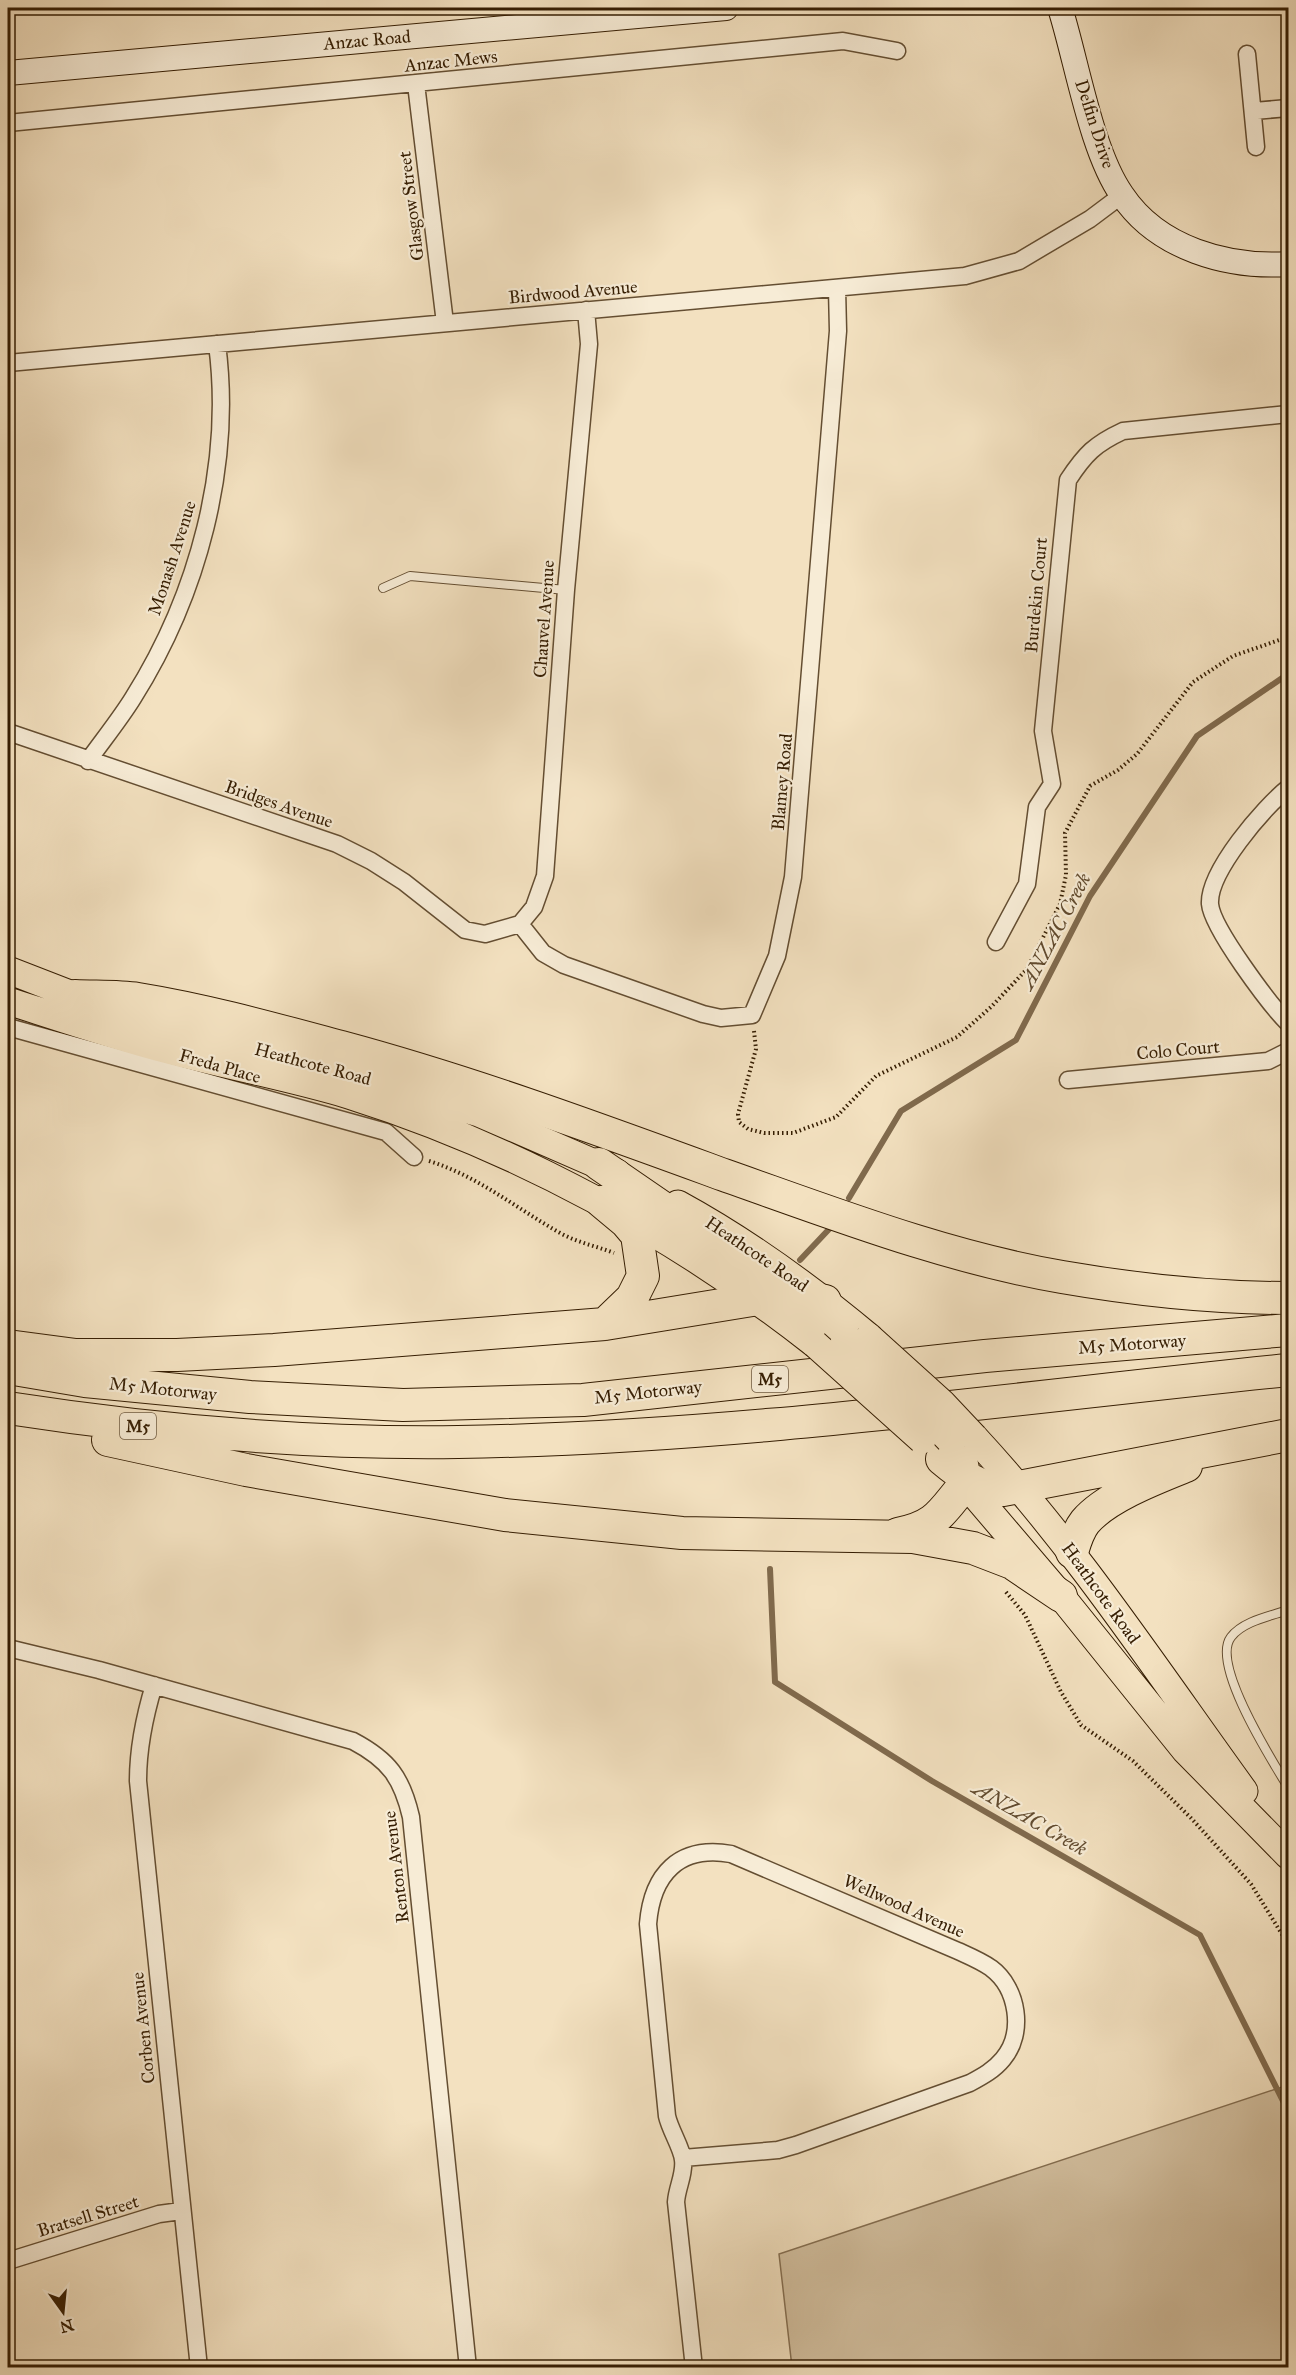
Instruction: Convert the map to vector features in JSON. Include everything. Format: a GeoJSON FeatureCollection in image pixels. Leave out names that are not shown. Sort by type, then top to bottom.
{"type":"FeatureCollection","features":[{"type":"Feature","properties":{"kind":"highway"},"geometry":{"type":"LineString","coordinates":[[75,996],[136,998],[302,1036],[399,1063],[525,1104],[852,1221],[977,1257],[1060,1277],[1139,1288],[1222,1296],[1288,1298]]}},
{"type":"Feature","properties":{"kind":"highway"},"geometry":{"type":"LineString","coordinates":[[599,1164],[786,1295],[858,1339],[930,1416],[953,1456],[990,1489],[1021,1488],[1288,1435]]}},
{"type":"Feature","properties":{"kind":"highway"},"geometry":{"type":"LineString","coordinates":[[602,1202],[626,1222],[637,1235],[643,1276],[632,1298],[605,1324]]}},
{"type":"Feature","properties":{"kind":"highway"},"geometry":{"type":"LineString","coordinates":[[8,1346],[76,1355],[177,1355],[274,1350],[605,1324],[723,1307],[754,1299],[786,1295],[825,1301]]}},
{"type":"Feature","properties":{"kind":"highway","name":"M5 Motorway"},"geometry":{"type":"LineString","coordinates":[[8,1368],[85,1381],[250,1397],[404,1405],[571,1400],[985,1356],[1288,1330]]}},
{"type":"Feature","properties":{"kind":"highway","name":"M5"},"geometry":{"type":"LineString","coordinates":[[8,1408],[106,1423],[270,1438],[457,1442],[605,1437],[777,1424],[1288,1370]]}},
{"type":"Feature","properties":{"kind":"highway"},"geometry":{"type":"LineString","coordinates":[[8,1418],[246,1470],[505,1515],[682,1533],[913,1537],[973,1548],[1012,1563],[1061,1596]]}},
{"type":"Feature","properties":{"kind":"highway"},"geometry":{"type":"LineString","coordinates":[[1072,1552],[1080,1530],[1098,1511],[1158,1477],[1243,1444]]}},
{"type":"Feature","properties":{"kind":"highway"},"geometry":{"type":"LineString","coordinates":[[880,1538],[919,1530],[935,1521],[953,1456]]}},
{"type":"Feature","properties":{"kind":"main road","name":"Anzac Road"},"geometry":{"type":"LineString","coordinates":[[8,74],[726,8]]}},
{"type":"Feature","properties":{"kind":"main road"},"geometry":{"type":"LineString","coordinates":[[1044,8],[1061,8]]}},
{"type":"Feature","properties":{"kind":"main road","name":"Delfin Drive"},"geometry":{"type":"LineString","coordinates":[[1061,8],[1102,153],[1122,195],[1149,224],[1175,242],[1202,254],[1234,263],[1265,266],[1288,264]]}},
{"type":"Feature","properties":{"kind":"main road","name":"Heathcote Road"},"geometry":{"type":"LineString","coordinates":[[8,970],[75,996],[170,1026],[406,1089],[479,1113],[599,1164],[729,1232],[825,1301],[858,1339]]}},
{"type":"Feature","properties":{"kind":"main road","name":"Heathcote Road"},"geometry":{"type":"LineString","coordinates":[[8,1001],[168,1050],[350,1096],[463,1137],[602,1202],[682,1250],[815,1344],[953,1456],[1061,1596],[1185,1750],[1288,1854]]}},
{"type":"Feature","properties":{"kind":"main road","name":"Heathcote Road"},"geometry":{"type":"LineString","coordinates":[[953,1456],[1021,1488],[1072,1552],[1288,1854]]}},
{"type":"Feature","properties":{"kind":"street","name":"Anzac Mews"},"geometry":{"type":"LineString","coordinates":[[8,123],[843,41],[897,51]]}},
{"type":"Feature","properties":{"kind":"street"},"geometry":{"type":"LineString","coordinates":[[1247,54],[1256,147]]}},
{"type":"Feature","properties":{"kind":"street","name":"Glasgow Street"},"geometry":{"type":"LineString","coordinates":[[416,84],[444,323]]}},
{"type":"Feature","properties":{"kind":"street"},"geometry":{"type":"LineString","coordinates":[[1254,111],[1288,108]]}},
{"type":"Feature","properties":{"kind":"street","name":"Birdwood Avenue"},"geometry":{"type":"LineString","coordinates":[[8,363],[965,276],[1019,261],[1090,219],[1122,195]]}},
{"type":"Feature","properties":{"kind":"street","name":"Blamey Road"},"geometry":{"type":"LineString","coordinates":[[520,924],[543,953],[564,964],[703,1014],[721,1018],[752,1015],[777,956],[793,877],[838,330],[837,288]]}},
{"type":"Feature","properties":{"kind":"street","name":"Chauvel Avenue"},"geometry":{"type":"LineString","coordinates":[[520,924],[534,907],[545,876],[566,590],[589,344],[586,310]]}},
{"type":"Feature","properties":{"kind":"street","name":"Monash Avenue"},"geometry":{"type":"LineString","coordinates":[[88,761],[133,698],[160,649],[181,604],[198,550],[208,513],[221,429],[223,388],[217,344]]}},
{"type":"Feature","properties":{"kind":"street","name":"Burdekin Court"},"geometry":{"type":"LineString","coordinates":[[996,942],[1027,884],[1035,814],[1041,798],[1052,784],[1043,731],[1068,480],[1081,459],[1098,443],[1123,431],[1288,414]]}},
{"type":"Feature","properties":{"kind":"street","name":"Bridges Avenue"},"geometry":{"type":"LineString","coordinates":[[8,732],[337,844],[371,861],[404,882],[465,930],[485,934],[520,924]]}},
{"type":"Feature","properties":{"kind":"street"},"geometry":{"type":"LineString","coordinates":[[1288,788],[1268,804],[1242,836],[1212,892],[1210,904],[1219,926],[1264,995],[1288,1023]]}},
{"type":"Feature","properties":{"kind":"street","name":"Freda Place"},"geometry":{"type":"LineString","coordinates":[[8,1027],[386,1132],[414,1156]]}},
{"type":"Feature","properties":{"kind":"street","name":"Colo Court"},"geometry":{"type":"LineString","coordinates":[[1068,1080],[1268,1061],[1288,1051]]}},
{"type":"Feature","properties":{"kind":"street","name":"Renton Avenue"},"geometry":{"type":"LineString","coordinates":[[8,1648],[154,1685],[353,1741],[376,1754],[395,1774],[405,1791],[411,1817],[468,2367]]}},
{"type":"Feature","properties":{"kind":"street","name":"Corben Avenue"},"geometry":{"type":"LineString","coordinates":[[154,1685],[142,1721],[138,1751],[138,1781],[199,2367]]}},
{"type":"Feature","properties":{"kind":"street","name":"Wellwood Avenue"},"geometry":{"type":"LineString","coordinates":[[714,1851],[750,1861],[958,1950],[992,1969],[1006,1984],[1015,2009],[1014,2038],[1005,2057],[991,2072],[970,2083],[796,2145],[754,2152],[683,2157],[670,2132],[667,2116],[648,1924],[652,1892],[659,1881],[681,1860],[695,1854],[714,1851]]}},
{"type":"Feature","properties":{"kind":"street"},"geometry":{"type":"LineString","coordinates":[[683,2157],[683,2172],[677,2185],[676,2202],[694,2367]]}},
{"type":"Feature","properties":{"kind":"street","name":"Bratsell Street"},"geometry":{"type":"LineString","coordinates":[[8,2261],[159,2214],[181,2211]]}},
{"type":"Feature","properties":{"kind":"lane"},"geometry":{"type":"LineString","coordinates":[[383,588],[411,576],[566,590]]}},
{"type":"Feature","properties":{"kind":"lane"},"geometry":{"type":"LineString","coordinates":[[1288,1610],[1253,1622],[1232,1635],[1228,1643],[1231,1673],[1245,1715],[1288,1787]]}},
{"type":"Feature","properties":{"kind":"path"},"geometry":{"type":"LineString","coordinates":[[414,1156],[457,1170],[562,1234],[595,1249],[615,1253],[618,1259]]}},
{"type":"Feature","properties":{"kind":"path"},"geometry":{"type":"LineString","coordinates":[[1000,1587],[1025,1615],[1061,1692],[1081,1725],[1133,1761],[1191,1818],[1251,1884],[1288,1944]]}},
{"type":"Feature","properties":{"kind":"shaded area"},"geometry":{"type":"Polygon","coordinates":[[[1288,2085],[1288,2367],[792,2367],[779,2254],[1288,2085]]]}},
{"type":"Feature","properties":{"kind":"waterway","name":"ANZAC Creek"},"geometry":{"type":"LineString","coordinates":[[849,1198],[901,1111],[1016,1040],[1090,896],[1197,736],[1288,674]]}},
{"type":"Feature","properties":{"kind":"waterway","name":"ANZAC Creek"},"geometry":{"type":"LineString","coordinates":[[800,1260],[832,1226]]}},
{"type":"Feature","properties":{"kind":"waterway","name":"ANZAC Creek"},"geometry":{"type":"LineString","coordinates":[[770,1569],[775,1682],[932,1781],[1200,1935],[1288,2111]]}}]}
